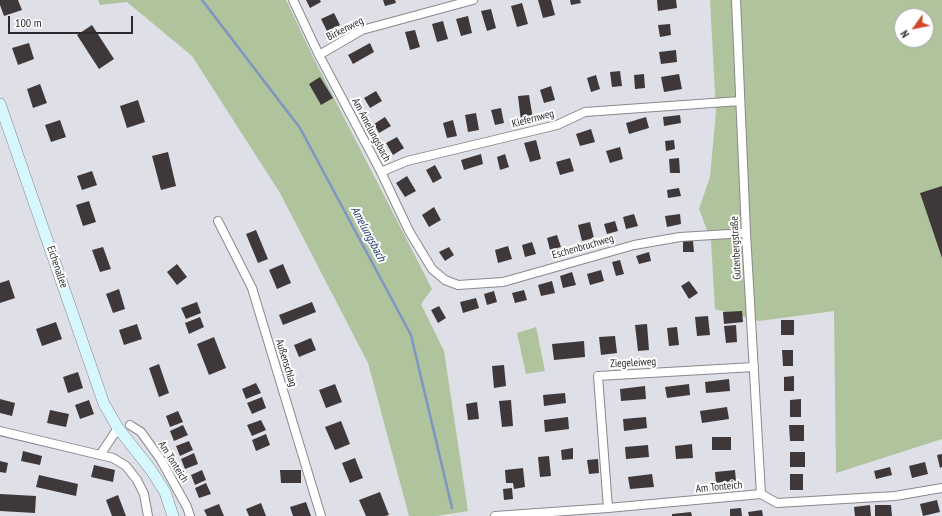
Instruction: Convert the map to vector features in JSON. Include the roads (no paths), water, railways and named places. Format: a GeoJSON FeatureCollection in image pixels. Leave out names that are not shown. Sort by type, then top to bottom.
{"type":"FeatureCollection","features":[{"type":"Feature","properties":{"kind":"street","name":"Am Amelungsbach"},"geometry":{"type":"LineString","coordinates":[[293,0],[319,55],[381,172],[409,231],[432,269]]}},
{"type":"Feature","properties":{"kind":"street","name":"Birkenweg"},"geometry":{"type":"LineString","coordinates":[[319,55],[362,30],[474,0]]}},
{"type":"Feature","properties":{"kind":"street","name":"Gutenbergstraße"},"geometry":{"type":"LineString","coordinates":[[736,0],[746,233],[761,494]]}},
{"type":"Feature","properties":{"kind":"street","name":"Kiefernweg"},"geometry":{"type":"LineString","coordinates":[[381,172],[407,161],[557,126],[584,112],[740,101]]}},
{"type":"Feature","properties":{"kind":"street","name":"Eichenallee"},"geometry":{"type":"LineString","coordinates":[[0,104],[104,404],[118,428],[151,470],[165,492],[173,516]]}},
{"type":"Feature","properties":{"kind":"street","name":"Außenschlag"},"geometry":{"type":"LineString","coordinates":[[218,221],[252,288],[321,516]]}},
{"type":"Feature","properties":{"kind":"street","name":"Eschenbruchweg"},"geometry":{"type":"LineString","coordinates":[[432,269],[445,280],[458,285],[503,282],[634,245],[680,237],[746,233]]}},
{"type":"Feature","properties":{"kind":"street","name":"Ziegeleiweg"},"geometry":{"type":"LineString","coordinates":[[608,508],[598,376],[754,367]]}},
{"type":"Feature","properties":{"kind":"street","name":"Am Tonteich"},"geometry":{"type":"LineString","coordinates":[[130,425],[141,432],[161,460],[187,507],[190,516]]}},
{"type":"Feature","properties":{"kind":"street"},"geometry":{"type":"LineString","coordinates":[[100,454],[118,428]]}},
{"type":"Feature","properties":{"kind":"street"},"geometry":{"type":"LineString","coordinates":[[0,431],[114,458],[126,466],[137,480],[144,494],[148,516]]}},
{"type":"Feature","properties":{"kind":"street"},"geometry":{"type":"LineString","coordinates":[[761,494],[777,503],[895,496],[942,488]]}},
{"type":"Feature","properties":{"kind":"street","name":"Am Tonteich"},"geometry":{"type":"LineString","coordinates":[[495,516],[608,508],[761,494]]}},
{"type":"Feature","properties":{"kind":"waterway","name":"Amelungsbach"},"geometry":{"type":"LineString","coordinates":[[202,0],[300,128],[411,335],[452,508]]}}]}
